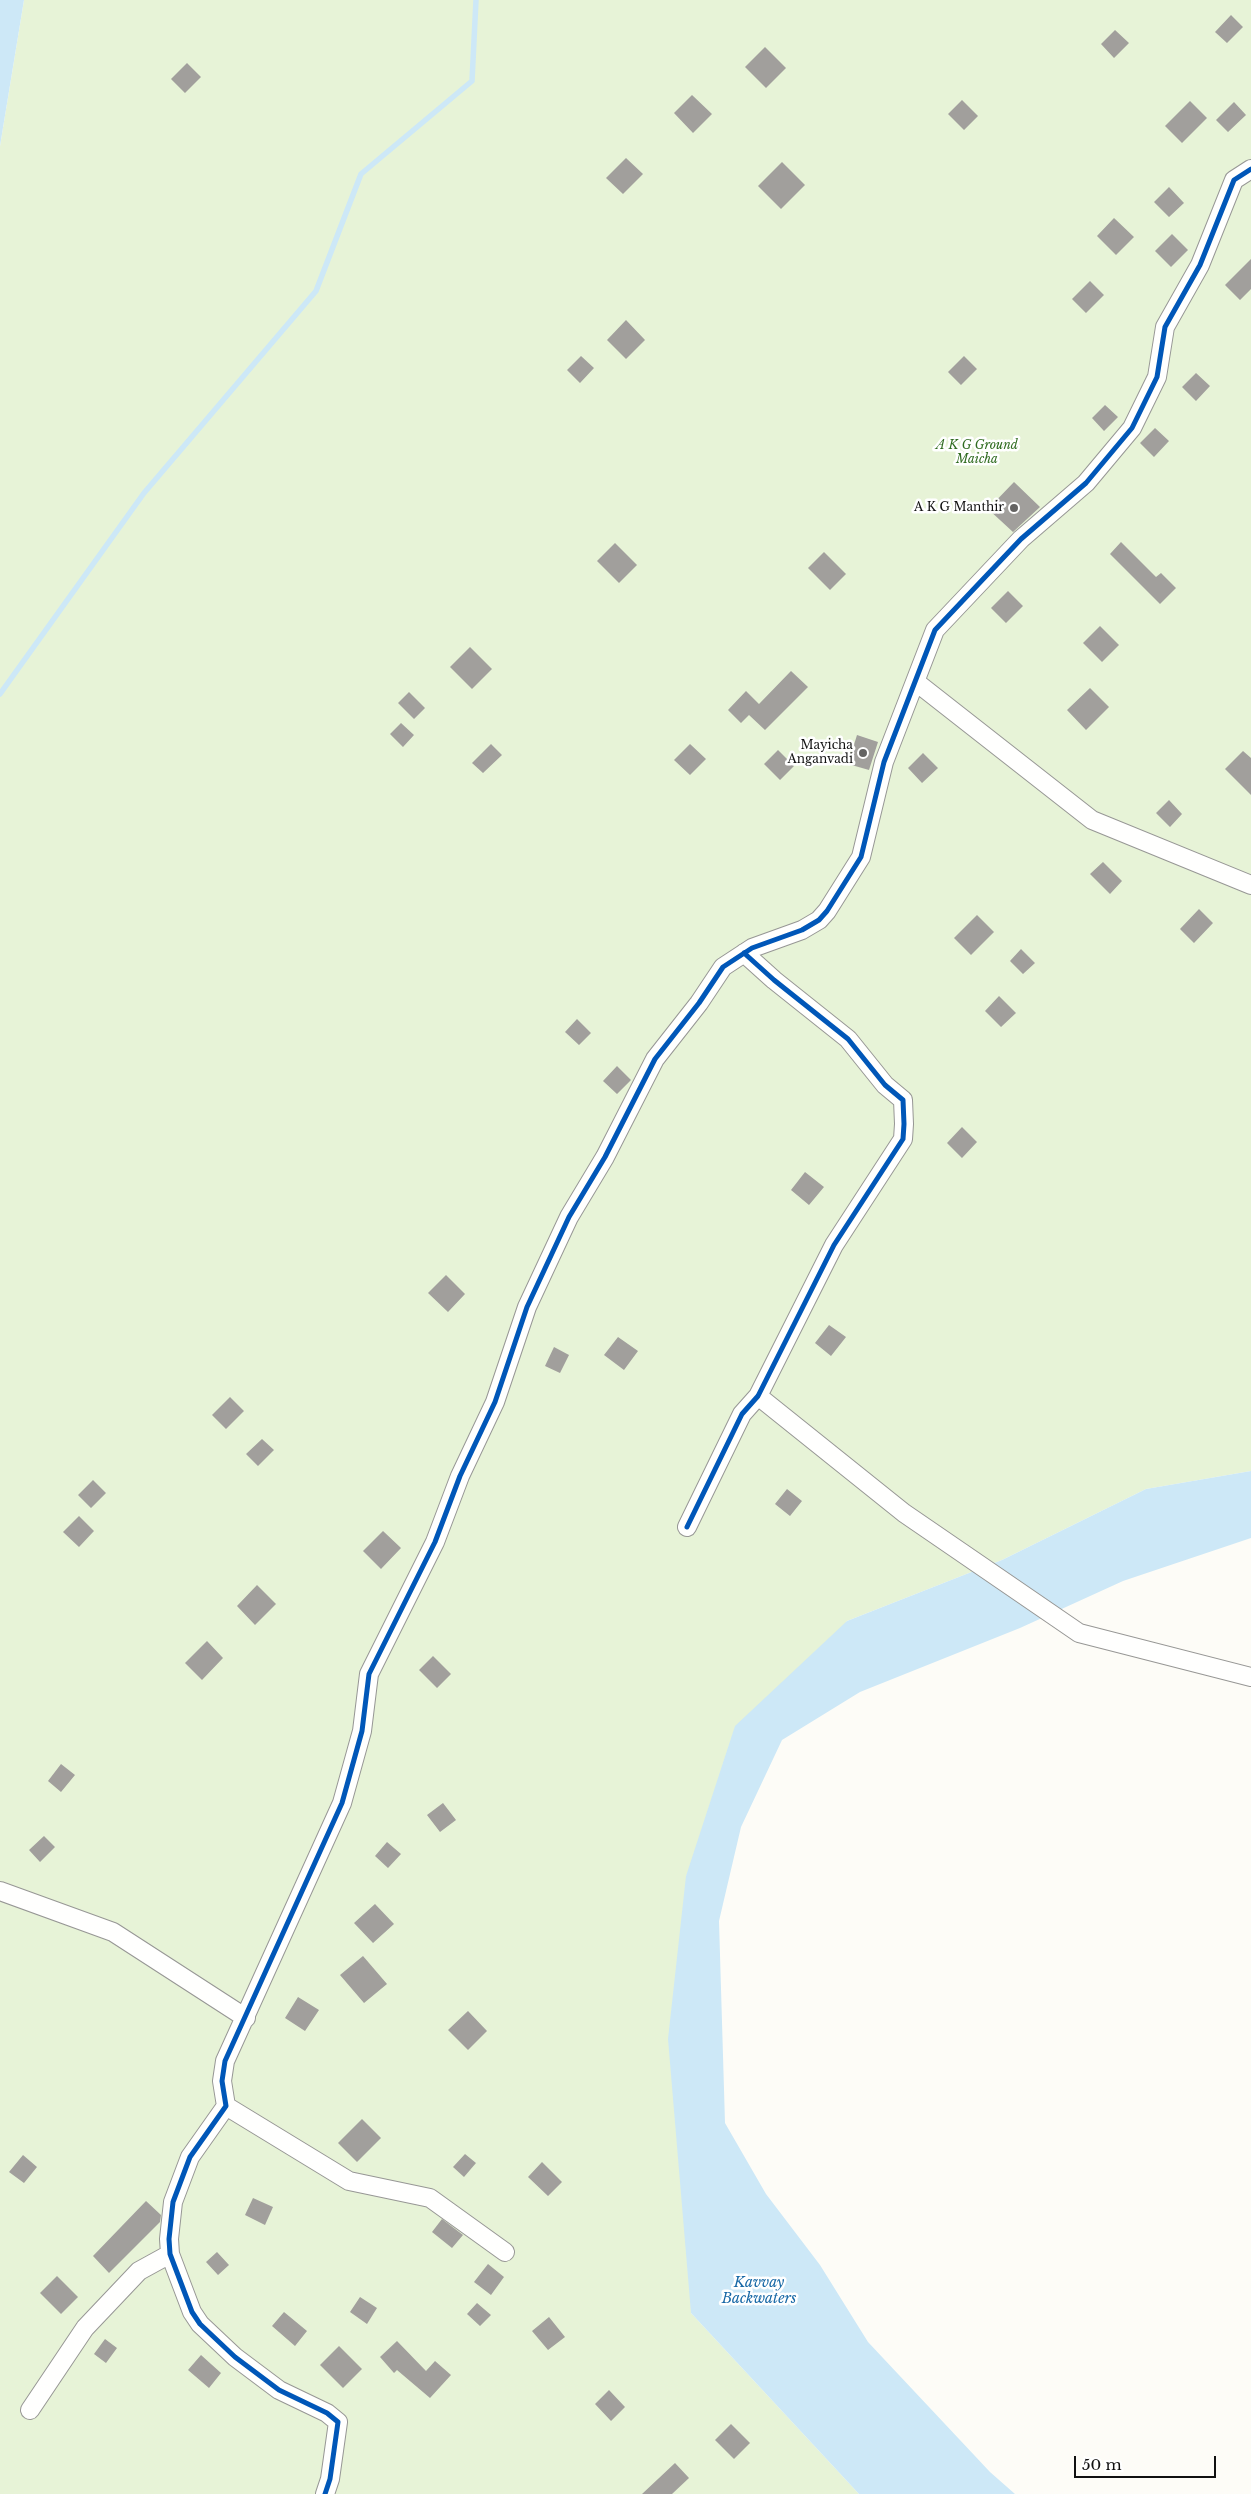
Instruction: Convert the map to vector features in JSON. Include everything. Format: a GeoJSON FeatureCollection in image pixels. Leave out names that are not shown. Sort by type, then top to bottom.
{"type":"FeatureCollection","features":[{"type":"Feature","properties":{"kind":"street"},"geometry":{"type":"LineString","coordinates":[[325,2494],[332,2471],[338,2422],[328,2413],[279,2390],[235,2357],[200,2324],[192,2312],[170,2254],[169,2239],[173,2202],[190,2157],[226,2106],[222,2072],[302,1887],[342,1803],[362,1731],[369,1674],[435,1542],[460,1476],[494,1402],[527,1307],[569,1217],[605,1157],[655,1059],[699,1003],[723,967],[744,953],[802,930],[819,920],[832,903],[861,857],[884,762],[935,630],[1021,539],[1086,483],[1132,428],[1157,377],[1165,327],[1200,264],[1234,180],[1251,169]]}},
{"type":"Feature","properties":{"kind":"street"},"geometry":{"type":"LineString","coordinates":[[916,682],[1092,820],[1251,886]]}},
{"type":"Feature","properties":{"kind":"street"},"geometry":{"type":"LineString","coordinates":[[687,1527],[742,1414],[758,1396],[834,1245],[902,1139],[904,1124],[903,1100],[885,1084],[848,1039],[774,980],[744,953]]}},
{"type":"Feature","properties":{"kind":"street"},"geometry":{"type":"LineString","coordinates":[[758,1396],[904,1513],[1079,1633],[1251,1677]]}},
{"type":"Feature","properties":{"kind":"street"},"geometry":{"type":"LineString","coordinates":[[0,1891],[112,1932],[246,2018]]}},
{"type":"Feature","properties":{"kind":"street"},"geometry":{"type":"LineString","coordinates":[[226,2106],[349,2181],[430,2198],[505,2252]]}},
{"type":"Feature","properties":{"kind":"street"},"geometry":{"type":"LineString","coordinates":[[30,2410],[85,2328],[139,2271],[170,2254]]}},
{"type":"Feature","properties":{"kind":"green space","name":"A K G Ground Maicha"},"geometry":{"type":"Polygon","coordinates":[[[24,0],[1251,0],[1251,1471],[1146,1489],[1002,1560],[847,1621],[686,1876],[691,2313],[859,2494],[0,2494],[0,146],[24,0]]]}},
{"type":"Feature","properties":{"kind":"water"},"geometry":{"type":"Polygon","coordinates":[[[0,0],[24,0],[0,146],[0,0]]]}},
{"type":"Feature","properties":{"kind":"water","name":"Kavvay Backwaters"},"geometry":{"type":"Polygon","coordinates":[[[1251,1471],[1251,1538],[1123,1581],[1020,1628],[860,1692],[782,1740],[741,1827],[719,1921],[725,2123],[766,2194],[820,2265],[868,2342],[990,2472],[1015,2494],[859,2494],[691,2313],[668,2039],[686,1876],[735,1726],[847,1621],[1002,1560],[1146,1489],[1251,1471]]]}},
{"type":"Feature","properties":{"kind":"building"},"geometry":{"type":"Polygon","coordinates":[[[1231,15],[1243,27],[1227,43],[1215,32],[1231,15]]]}},
{"type":"Feature","properties":{"kind":"building"},"geometry":{"type":"Polygon","coordinates":[[[1115,30],[1129,43],[1114,58],[1101,44],[1115,30]]]}},
{"type":"Feature","properties":{"kind":"building"},"geometry":{"type":"Polygon","coordinates":[[[765,47],[786,68],[766,88],[745,67],[765,47]]]}},
{"type":"Feature","properties":{"kind":"building"},"geometry":{"type":"Polygon","coordinates":[[[187,63],[201,77],[185,93],[171,79],[187,63]]]}},
{"type":"Feature","properties":{"kind":"building"},"geometry":{"type":"Polygon","coordinates":[[[692,95],[712,114],[693,133],[674,113],[692,95]]]}},
{"type":"Feature","properties":{"kind":"building"},"geometry":{"type":"Polygon","coordinates":[[[962,100],[978,116],[964,130],[948,114],[962,100]]]}},
{"type":"Feature","properties":{"kind":"building"},"geometry":{"type":"Polygon","coordinates":[[[1190,101],[1207,118],[1182,143],[1165,126],[1190,101]]]}},
{"type":"Feature","properties":{"kind":"building"},"geometry":{"type":"Polygon","coordinates":[[[1234,102],[1246,115],[1228,132],[1216,120],[1234,102]]]}},
{"type":"Feature","properties":{"kind":"building"},"geometry":{"type":"Polygon","coordinates":[[[626,158],[643,174],[623,194],[606,178],[626,158]]]}},
{"type":"Feature","properties":{"kind":"building"},"geometry":{"type":"Polygon","coordinates":[[[782,162],[805,185],[781,209],[758,186],[782,162]]]}},
{"type":"Feature","properties":{"kind":"building"},"geometry":{"type":"Polygon","coordinates":[[[1169,187],[1184,203],[1169,217],[1154,202],[1169,187]]]}},
{"type":"Feature","properties":{"kind":"building"},"geometry":{"type":"Polygon","coordinates":[[[1114,218],[1134,237],[1116,255],[1097,236],[1114,218]]]}},
{"type":"Feature","properties":{"kind":"building"},"geometry":{"type":"Polygon","coordinates":[[[1172,234],[1188,250],[1171,267],[1155,251],[1172,234]]]}},
{"type":"Feature","properties":{"kind":"building"},"geometry":{"type":"Polygon","coordinates":[[[1251,259],[1251,289],[1240,300],[1225,285],[1251,259]]]}},
{"type":"Feature","properties":{"kind":"building"},"geometry":{"type":"Polygon","coordinates":[[[1090,281],[1104,295],[1086,313],[1072,299],[1090,281]]]}},
{"type":"Feature","properties":{"kind":"building"},"geometry":{"type":"Polygon","coordinates":[[[626,320],[645,340],[626,359],[607,340],[626,320]]]}},
{"type":"Feature","properties":{"kind":"building"},"geometry":{"type":"Polygon","coordinates":[[[581,356],[594,368],[580,383],[567,370],[581,356]]]}},
{"type":"Feature","properties":{"kind":"building"},"geometry":{"type":"Polygon","coordinates":[[[964,356],[977,369],[961,385],[948,372],[964,356]]]}},
{"type":"Feature","properties":{"kind":"building"},"geometry":{"type":"Polygon","coordinates":[[[1196,373],[1210,386],[1196,401],[1182,387],[1196,373]]]}},
{"type":"Feature","properties":{"kind":"building"},"geometry":{"type":"Polygon","coordinates":[[[1105,405],[1118,417],[1104,431],[1092,418],[1105,405]]]}},
{"type":"Feature","properties":{"kind":"building"},"geometry":{"type":"Polygon","coordinates":[[[1155,428],[1169,441],[1154,457],[1140,443],[1155,428]]]}},
{"type":"Feature","properties":{"kind":"building","name":"A K G Manthir"},"geometry":{"type":"Polygon","coordinates":[[[1014,482],[1040,507],[1013,532],[988,509],[1014,482]]]}},
{"type":"Feature","properties":{"kind":"building"},"geometry":{"type":"Polygon","coordinates":[[[1121,542],[1156,577],[1161,573],[1176,588],[1160,604],[1110,554],[1121,542]]]}},
{"type":"Feature","properties":{"kind":"building"},"geometry":{"type":"Polygon","coordinates":[[[615,543],[637,565],[619,583],[597,561],[615,543]]]}},
{"type":"Feature","properties":{"kind":"building"},"geometry":{"type":"Polygon","coordinates":[[[824,552],[846,574],[830,590],[808,568],[824,552]]]}},
{"type":"Feature","properties":{"kind":"building"},"geometry":{"type":"Polygon","coordinates":[[[1008,591],[1023,606],[1006,623],[991,608],[1008,591]]]}},
{"type":"Feature","properties":{"kind":"building"},"geometry":{"type":"Polygon","coordinates":[[[1100,626],[1119,645],[1102,662],[1083,643],[1100,626]]]}},
{"type":"Feature","properties":{"kind":"building"},"geometry":{"type":"Polygon","coordinates":[[[470,647],[492,669],[472,689],[450,667],[470,647]]]}},
{"type":"Feature","properties":{"kind":"building"},"geometry":{"type":"Polygon","coordinates":[[[791,671],[808,687],[765,730],[749,715],[741,723],[728,710],[746,691],[759,704],[791,671]]]}},
{"type":"Feature","properties":{"kind":"building"},"geometry":{"type":"Polygon","coordinates":[[[1090,688],[1109,707],[1086,730],[1067,710],[1090,688]]]}},
{"type":"Feature","properties":{"kind":"building"},"geometry":{"type":"Polygon","coordinates":[[[409,692],[425,708],[414,719],[398,703],[409,692]]]}},
{"type":"Feature","properties":{"kind":"building"},"geometry":{"type":"Polygon","coordinates":[[[401,723],[414,735],[403,747],[390,734],[401,723]]]}},
{"type":"Feature","properties":{"kind":"building","name":"Mayicha Anganvadi"},"geometry":{"type":"Polygon","coordinates":[[[857,735],[878,742],[869,770],[848,764],[857,735]]]}},
{"type":"Feature","properties":{"kind":"building"},"geometry":{"type":"Polygon","coordinates":[[[491,744],[502,755],[483,773],[472,763],[491,744]]]}},
{"type":"Feature","properties":{"kind":"building"},"geometry":{"type":"Polygon","coordinates":[[[690,744],[706,759],[690,775],[674,760],[690,744]]]}},
{"type":"Feature","properties":{"kind":"building"},"geometry":{"type":"Polygon","coordinates":[[[778,750],[794,766],[780,780],[764,764],[778,750]]]}},
{"type":"Feature","properties":{"kind":"building"},"geometry":{"type":"Polygon","coordinates":[[[1243,751],[1251,758],[1251,795],[1225,769],[1243,751]]]}},
{"type":"Feature","properties":{"kind":"building"},"geometry":{"type":"Polygon","coordinates":[[[923,753],[938,768],[922,783],[908,768],[923,753]]]}},
{"type":"Feature","properties":{"kind":"building"},"geometry":{"type":"Polygon","coordinates":[[[1169,800],[1182,814],[1170,827],[1156,813],[1169,800]]]}},
{"type":"Feature","properties":{"kind":"building"},"geometry":{"type":"Polygon","coordinates":[[[1103,862],[1122,881],[1110,894],[1090,874],[1103,862]]]}},
{"type":"Feature","properties":{"kind":"building"},"geometry":{"type":"Polygon","coordinates":[[[1199,909],[1213,923],[1194,943],[1180,929],[1199,909]]]}},
{"type":"Feature","properties":{"kind":"building"},"geometry":{"type":"Polygon","coordinates":[[[977,915],[994,932],[971,955],[954,938],[977,915]]]}},
{"type":"Feature","properties":{"kind":"building"},"geometry":{"type":"Polygon","coordinates":[[[1021,949],[1035,963],[1023,974],[1010,961],[1021,949]]]}},
{"type":"Feature","properties":{"kind":"building"},"geometry":{"type":"Polygon","coordinates":[[[999,996],[1016,1013],[1001,1027],[985,1011],[999,996]]]}},
{"type":"Feature","properties":{"kind":"building"},"geometry":{"type":"Polygon","coordinates":[[[577,1019],[591,1033],[579,1045],[565,1032],[577,1019]]]}},
{"type":"Feature","properties":{"kind":"building"},"geometry":{"type":"Polygon","coordinates":[[[617,1066],[631,1080],[617,1094],[603,1081],[617,1066]]]}},
{"type":"Feature","properties":{"kind":"building"},"geometry":{"type":"Polygon","coordinates":[[[962,1127],[977,1142],[962,1158],[947,1143],[962,1127]]]}},
{"type":"Feature","properties":{"kind":"building"},"geometry":{"type":"Polygon","coordinates":[[[805,1172],[824,1187],[809,1205],[791,1190],[805,1172]]]}},
{"type":"Feature","properties":{"kind":"building"},"geometry":{"type":"Polygon","coordinates":[[[446,1275],[465,1294],[448,1312],[428,1293],[446,1275]]]}},
{"type":"Feature","properties":{"kind":"building"},"geometry":{"type":"Polygon","coordinates":[[[829,1325],[846,1337],[831,1356],[815,1343],[829,1325]]]}},
{"type":"Feature","properties":{"kind":"building"},"geometry":{"type":"Polygon","coordinates":[[[618,1337],[638,1351],[624,1370],[604,1355],[618,1337]]]}},
{"type":"Feature","properties":{"kind":"building"},"geometry":{"type":"Polygon","coordinates":[[[554,1347],[569,1355],[560,1373],[545,1366],[554,1347]]]}},
{"type":"Feature","properties":{"kind":"building"},"geometry":{"type":"Polygon","coordinates":[[[230,1397],[244,1411],[226,1429],[212,1415],[230,1397]]]}},
{"type":"Feature","properties":{"kind":"building"},"geometry":{"type":"Polygon","coordinates":[[[262,1439],[274,1450],[258,1466],[246,1454],[262,1439]]]}},
{"type":"Feature","properties":{"kind":"building"},"geometry":{"type":"Polygon","coordinates":[[[93,1480],[106,1493],[91,1508],[78,1495],[93,1480]]]}},
{"type":"Feature","properties":{"kind":"building"},"geometry":{"type":"Polygon","coordinates":[[[787,1489],[802,1501],[790,1516],[775,1504],[787,1489]]]}},
{"type":"Feature","properties":{"kind":"building"},"geometry":{"type":"Polygon","coordinates":[[[79,1516],[94,1531],[79,1547],[63,1532],[79,1516]]]}},
{"type":"Feature","properties":{"kind":"building"},"geometry":{"type":"Polygon","coordinates":[[[383,1531],[401,1548],[381,1569],[363,1551],[383,1531]]]}},
{"type":"Feature","properties":{"kind":"building"},"geometry":{"type":"Polygon","coordinates":[[[257,1585],[276,1604],[255,1625],[237,1606],[257,1585]]]}},
{"type":"Feature","properties":{"kind":"building"},"geometry":{"type":"Polygon","coordinates":[[[207,1641],[223,1658],[202,1680],[185,1663],[207,1641]]]}},
{"type":"Feature","properties":{"kind":"building"},"geometry":{"type":"Polygon","coordinates":[[[433,1656],[451,1674],[437,1688],[419,1670],[433,1656]]]}},
{"type":"Feature","properties":{"kind":"building"},"geometry":{"type":"Polygon","coordinates":[[[61,1764],[75,1775],[61,1792],[48,1781],[61,1764]]]}},
{"type":"Feature","properties":{"kind":"building"},"geometry":{"type":"Polygon","coordinates":[[[443,1803],[456,1820],[440,1832],[427,1815],[443,1803]]]}},
{"type":"Feature","properties":{"kind":"building"},"geometry":{"type":"Polygon","coordinates":[[[44,1836],[55,1847],[40,1862],[29,1850],[44,1836]]]}},
{"type":"Feature","properties":{"kind":"building"},"geometry":{"type":"Polygon","coordinates":[[[387,1842],[401,1854],[388,1868],[375,1856],[387,1842]]]}},
{"type":"Feature","properties":{"kind":"building"},"geometry":{"type":"Polygon","coordinates":[[[375,1904],[394,1924],[373,1943],[354,1923],[375,1904]]]}},
{"type":"Feature","properties":{"kind":"building"},"geometry":{"type":"Polygon","coordinates":[[[363,1956],[387,1984],[364,2003],[340,1975],[363,1956]]]}},
{"type":"Feature","properties":{"kind":"building"},"geometry":{"type":"Polygon","coordinates":[[[298,1997],[319,2010],[305,2031],[285,2018],[298,1997]]]}},
{"type":"Feature","properties":{"kind":"building"},"geometry":{"type":"Polygon","coordinates":[[[468,2011],[487,2031],[468,2050],[448,2030],[468,2011]]]}},
{"type":"Feature","properties":{"kind":"building"},"geometry":{"type":"Polygon","coordinates":[[[362,2119],[381,2138],[357,2162],[338,2143],[362,2119]]]}},
{"type":"Feature","properties":{"kind":"building"},"geometry":{"type":"Polygon","coordinates":[[[465,2154],[476,2163],[464,2177],[453,2167],[465,2154]]]}},
{"type":"Feature","properties":{"kind":"building"},"geometry":{"type":"Polygon","coordinates":[[[23,2155],[37,2167],[24,2183],[9,2172],[23,2155]]]}},
{"type":"Feature","properties":{"kind":"building"},"geometry":{"type":"Polygon","coordinates":[[[542,2162],[562,2182],[548,2196],[528,2177],[542,2162]]]}},
{"type":"Feature","properties":{"kind":"building"},"geometry":{"type":"Polygon","coordinates":[[[253,2198],[273,2207],[265,2225],[245,2215],[253,2198]]]}},
{"type":"Feature","properties":{"kind":"building"},"geometry":{"type":"Polygon","coordinates":[[[146,2201],[161,2215],[160,2222],[109,2273],[93,2256],[146,2201]]]}},
{"type":"Feature","properties":{"kind":"building"},"geometry":{"type":"Polygon","coordinates":[[[442,2219],[463,2235],[452,2248],[432,2232],[442,2219]]]}},
{"type":"Feature","properties":{"kind":"building"},"geometry":{"type":"Polygon","coordinates":[[[217,2252],[229,2265],[218,2275],[206,2262],[217,2252]]]}},
{"type":"Feature","properties":{"kind":"building"},"geometry":{"type":"Polygon","coordinates":[[[488,2264],[504,2277],[491,2295],[474,2282],[488,2264]]]}},
{"type":"Feature","properties":{"kind":"building"},"geometry":{"type":"Polygon","coordinates":[[[57,2276],[78,2297],[61,2314],[40,2293],[57,2276]]]}},
{"type":"Feature","properties":{"kind":"building"},"geometry":{"type":"Polygon","coordinates":[[[360,2297],[377,2308],[367,2324],[350,2312],[360,2297]]]}},
{"type":"Feature","properties":{"kind":"building"},"geometry":{"type":"Polygon","coordinates":[[[477,2303],[491,2315],[480,2326],[467,2314],[477,2303]]]}},
{"type":"Feature","properties":{"kind":"building"},"geometry":{"type":"Polygon","coordinates":[[[284,2312],[307,2331],[295,2346],[272,2326],[284,2312]]]}},
{"type":"Feature","properties":{"kind":"building"},"geometry":{"type":"Polygon","coordinates":[[[549,2317],[565,2337],[548,2350],[532,2331],[549,2317]]]}},
{"type":"Feature","properties":{"kind":"building"},"geometry":{"type":"Polygon","coordinates":[[[105,2339],[117,2348],[106,2363],[94,2354],[105,2339]]]}},
{"type":"Feature","properties":{"kind":"building"},"geometry":{"type":"Polygon","coordinates":[[[397,2341],[426,2371],[435,2361],[451,2375],[430,2398],[397,2370],[394,2373],[380,2357],[397,2341]]]}},
{"type":"Feature","properties":{"kind":"building"},"geometry":{"type":"Polygon","coordinates":[[[339,2346],[362,2369],[343,2388],[320,2365],[339,2346]]]}},
{"type":"Feature","properties":{"kind":"building"},"geometry":{"type":"Polygon","coordinates":[[[201,2355],[221,2373],[209,2388],[188,2370],[201,2355]]]}},
{"type":"Feature","properties":{"kind":"building"},"geometry":{"type":"Polygon","coordinates":[[[609,2390],[625,2407],[611,2421],[595,2404],[609,2390]]]}},
{"type":"Feature","properties":{"kind":"building"},"geometry":{"type":"Polygon","coordinates":[[[731,2424],[750,2443],[734,2459],[715,2440],[731,2424]]]}},
{"type":"Feature","properties":{"kind":"building"},"geometry":{"type":"Polygon","coordinates":[[[675,2463],[689,2478],[672,2494],[642,2494],[675,2463]]]}},
{"type":"Feature","properties":{"kind":"waterway"},"geometry":{"type":"LineString","coordinates":[[0,694],[144,493],[316,291],[361,174],[472,81],[476,0]]}},
{"type":"Feature","properties":{"kind":"cycle path"},"geometry":{"type":"LineString","coordinates":[[325,2494],[330,2479],[338,2422],[327,2413],[279,2390],[235,2357],[200,2324],[192,2312],[170,2254],[169,2239],[173,2202],[190,2157],[226,2106],[222,2081],[225,2061],[342,1803],[362,1731],[369,1674],[435,1542],[460,1476],[495,1402],[527,1307],[569,1217],[605,1157],[655,1059],[699,1003],[723,967],[752,948],[802,930],[819,920],[827,911],[861,857],[884,762],[935,630],[1021,539],[1086,483],[1132,428],[1157,377],[1165,327],[1200,265],[1234,180],[1251,169]]}},
{"type":"Feature","properties":{"kind":"cycle path"},"geometry":{"type":"LineString","coordinates":[[687,1527],[742,1414],[758,1396],[834,1245],[903,1139],[903,1100],[885,1085],[848,1039],[774,980],[744,953]]}},
{"type":"Feature","properties":{"kind":"place","name":"A K G Manthir"},"geometry":{"type":"Point","coordinates":[1014,508]}},
{"type":"Feature","properties":{"kind":"place","name":"Mayicha Anganvadi"},"geometry":{"type":"Point","coordinates":[863,753]}}]}
